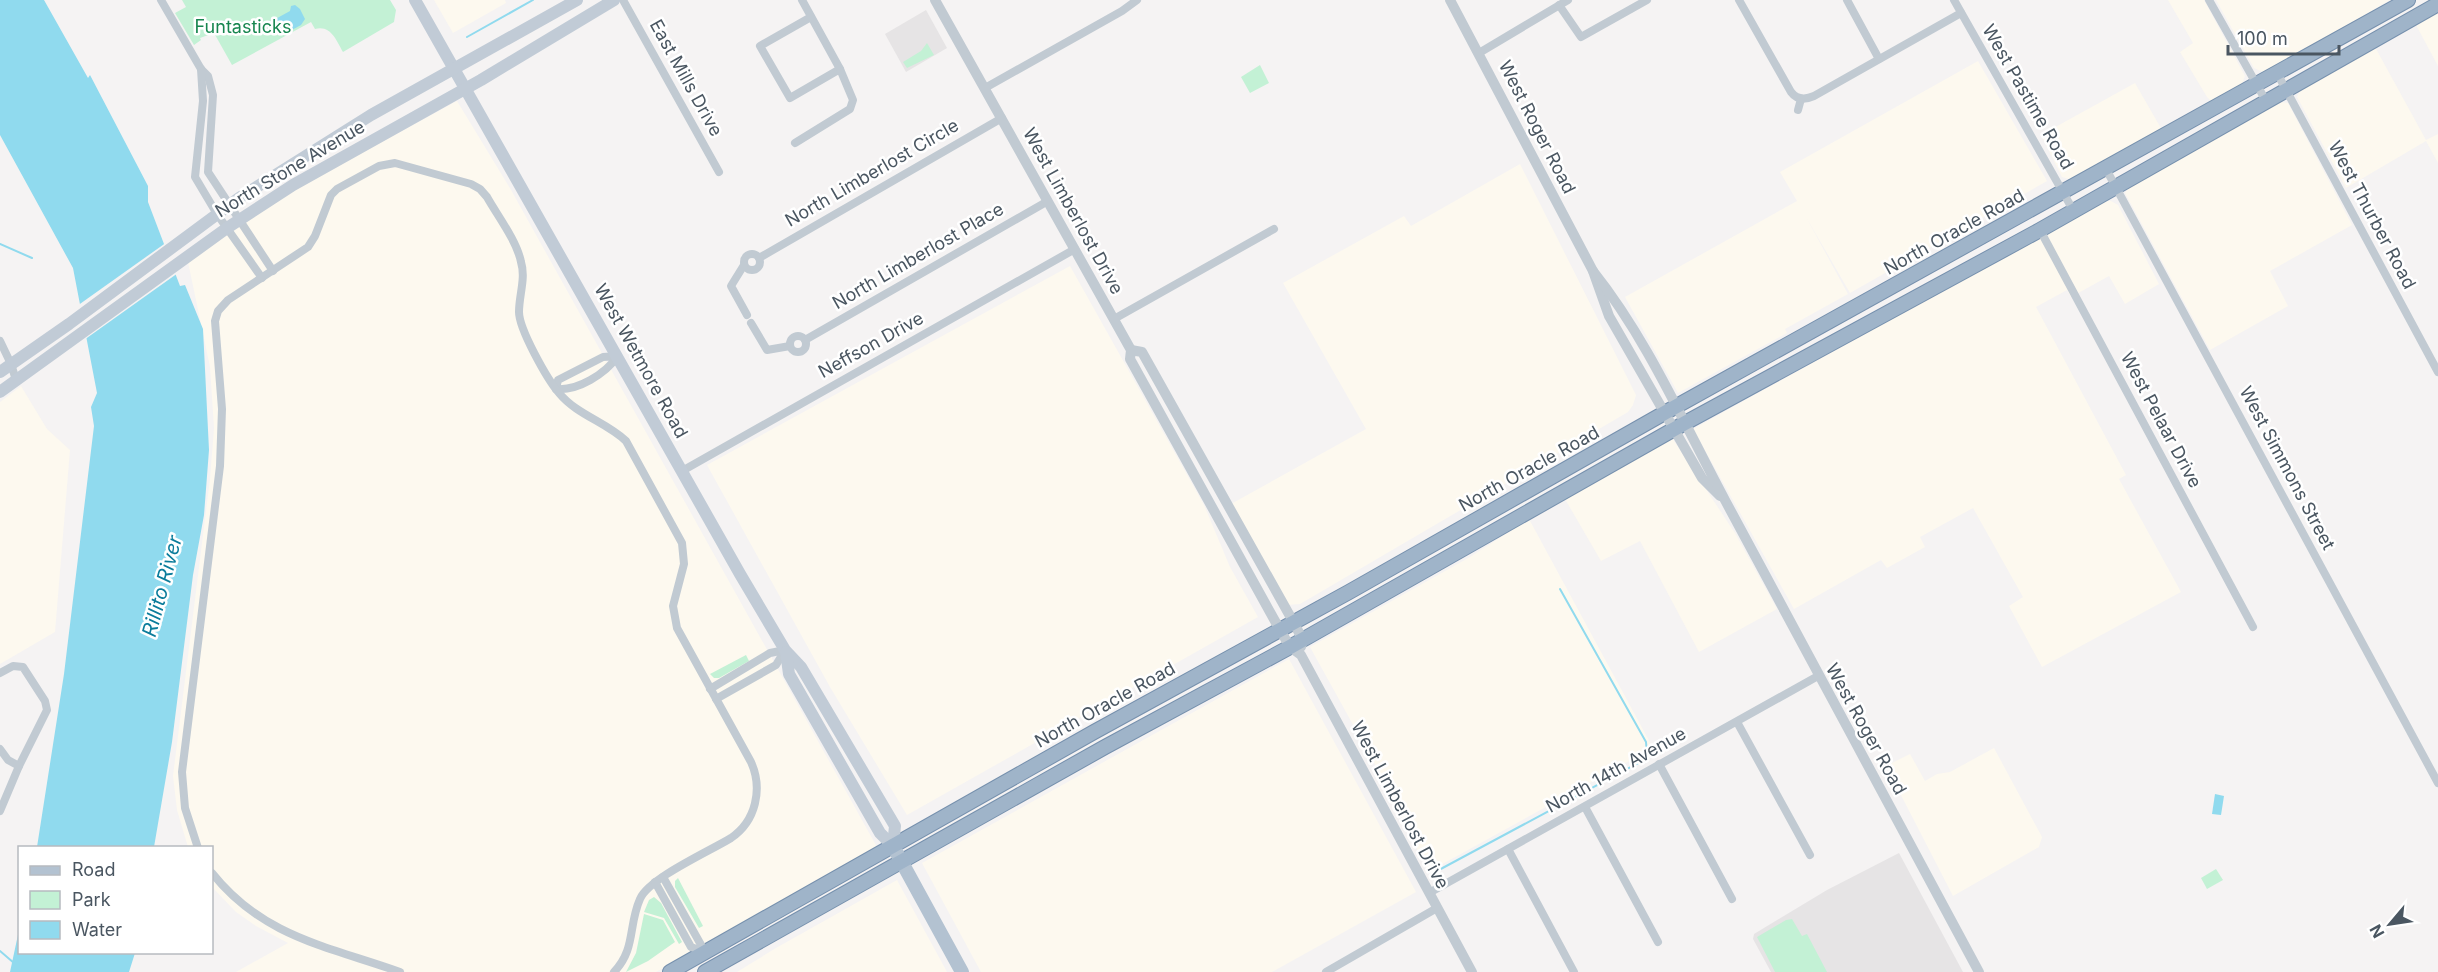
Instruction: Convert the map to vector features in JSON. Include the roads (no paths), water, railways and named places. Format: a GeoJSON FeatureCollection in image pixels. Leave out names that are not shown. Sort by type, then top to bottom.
{"type":"FeatureCollection","features":[{"type":"Feature","properties":{"kind":"highway","name":"North Oracle Road"},"geometry":{"type":"LineString","coordinates":[[670,972],[1184,681],[2408,0]]}},
{"type":"Feature","properties":{"kind":"highway","name":"North Oracle Road"},"geometry":{"type":"LineString","coordinates":[[705,972],[1105,747],[1298,647],[1421,572],[1878,317],[2040,230],[2438,4]]}},
{"type":"Feature","properties":{"kind":"highway"},"geometry":{"type":"LineString","coordinates":[[1868,300],[1878,317]]}},
{"type":"Feature","properties":{"kind":"highway"},"geometry":{"type":"LineString","coordinates":[[1484,537],[1485,524],[1521,504],[1536,486]]}},
{"type":"Feature","properties":{"kind":"highway"},"geometry":{"type":"LineString","coordinates":[[1421,572],[1448,548],[1473,533],[1476,527],[1475,520]]}},
{"type":"Feature","properties":{"kind":"highway"},"geometry":{"type":"LineString","coordinates":[[1105,747],[1111,734],[1178,694],[1184,681]]}},
{"type":"Feature","properties":{"kind":"highway"},"geometry":{"type":"LineString","coordinates":[[1010,800],[1027,781],[1090,744],[1094,732]]}},
{"type":"Feature","properties":{"kind":"main road","name":"West Wetmore Road"},"geometry":{"type":"LineString","coordinates":[[415,0],[785,650],[801,667],[895,826],[893,846],[962,972]]}},
{"type":"Feature","properties":{"kind":"main road","name":"North Stone Avenue"},"geometry":{"type":"LineString","coordinates":[[0,372],[69,324],[230,204],[363,120],[577,0]]}},
{"type":"Feature","properties":{"kind":"main road","name":"North Stone Avenue"},"geometry":{"type":"LineString","coordinates":[[0,392],[240,219],[309,176],[466,88],[614,0]]}},
{"type":"Feature","properties":{"kind":"street"},"geometry":{"type":"LineString","coordinates":[[161,0],[201,69],[208,76],[213,95],[208,172],[273,271]]}},
{"type":"Feature","properties":{"kind":"street","name":"East Mills Drive"},"geometry":{"type":"LineString","coordinates":[[623,0],[719,172]]}},
{"type":"Feature","properties":{"kind":"street"},"geometry":{"type":"LineString","coordinates":[[795,143],[850,109],[853,100],[840,69],[802,0]]}},
{"type":"Feature","properties":{"kind":"street","name":"West Limberlost Drive"},"geometry":{"type":"LineString","coordinates":[[935,0],[1114,319],[1131,350],[1130,359],[1198,477],[1280,629],[1298,647]]}},
{"type":"Feature","properties":{"kind":"street"},"geometry":{"type":"LineString","coordinates":[[985,88],[1122,11],[1137,0]]}},
{"type":"Feature","properties":{"kind":"street","name":"West Roger Road"},"geometry":{"type":"LineString","coordinates":[[1450,0],[1593,271],[1622,309],[1702,478],[1714,492],[1725,500],[1979,972]]}},
{"type":"Feature","properties":{"kind":"street"},"geometry":{"type":"LineString","coordinates":[[1479,53],[1563,2],[1581,38],[1647,0]]}},
{"type":"Feature","properties":{"kind":"street"},"geometry":{"type":"LineString","coordinates":[[1739,0],[1791,92],[1800,99],[1814,96],[1961,13]]}},
{"type":"Feature","properties":{"kind":"street"},"geometry":{"type":"LineString","coordinates":[[1847,0],[1879,59]]}},
{"type":"Feature","properties":{"kind":"street","name":"West Pastime Road"},"geometry":{"type":"LineString","coordinates":[[1954,0],[2073,210]]}},
{"type":"Feature","properties":{"kind":"street"},"geometry":{"type":"LineString","coordinates":[[2209,0],[2266,101]]}},
{"type":"Feature","properties":{"kind":"street"},"geometry":{"type":"LineString","coordinates":[[811,17],[760,46],[790,98],[840,69]]}},
{"type":"Feature","properties":{"kind":"street"},"geometry":{"type":"LineString","coordinates":[[201,69],[203,101],[195,177],[217,214],[262,278]]}},
{"type":"Feature","properties":{"kind":"street","name":"West Thurber Road"},"geometry":{"type":"LineString","coordinates":[[2277,73],[2438,372]]}},
{"type":"Feature","properties":{"kind":"street"},"geometry":{"type":"LineString","coordinates":[[1798,110],[1800,99]]}},
{"type":"Feature","properties":{"kind":"street","name":"North Limberlost Circle"},"geometry":{"type":"LineString","coordinates":[[790,346],[767,350],[730,286],[744,265],[748,269],[756,270],[760,266],[759,258],[1002,118]]}},
{"type":"Feature","properties":{"kind":"street"},"geometry":{"type":"LineString","coordinates":[[197,846],[185,808],[182,772],[220,466],[222,409],[214,325],[223,305],[304,251],[312,242],[334,192],[379,166],[389,163],[399,164],[476,186],[487,197],[521,258],[523,274],[519,302],[520,321],[556,389],[567,402],[618,433],[626,441],[678,534],[684,557],[674,600],[675,622],[755,769],[758,788],[755,806],[746,824],[735,835],[655,882],[640,898],[628,952],[623,963],[614,972]]}},
{"type":"Feature","properties":{"kind":"street","name":"West Simmons Street"},"geometry":{"type":"LineString","coordinates":[[2106,169],[2438,783]]}},
{"type":"Feature","properties":{"kind":"street","name":"North Limberlost Place"},"geometry":{"type":"LineString","coordinates":[[790,346],[796,352],[801,351],[805,348],[805,340],[1048,201]]}},
{"type":"Feature","properties":{"kind":"street"},"geometry":{"type":"LineString","coordinates":[[1114,319],[1274,229]]}},
{"type":"Feature","properties":{"kind":"street","name":"West Pelaar Drive"},"geometry":{"type":"LineString","coordinates":[[2040,230],[2253,627]]}},
{"type":"Feature","properties":{"kind":"street","name":"Neffson Drive"},"geometry":{"type":"LineString","coordinates":[[682,471],[1075,249]]}},
{"type":"Feature","properties":{"kind":"street"},"geometry":{"type":"LineString","coordinates":[[0,341],[16,380]]}},
{"type":"Feature","properties":{"kind":"street","name":"West Limberlost Drive"},"geometry":{"type":"LineString","coordinates":[[1131,350],[1142,352],[1293,622],[1298,647],[1469,971]]}},
{"type":"Feature","properties":{"kind":"street"},"geometry":{"type":"LineString","coordinates":[[556,389],[558,380],[603,357],[618,356]]}},
{"type":"Feature","properties":{"kind":"street"},"geometry":{"type":"LineString","coordinates":[[556,389],[569,390],[609,368],[618,356]]}},
{"type":"Feature","properties":{"kind":"street"},"geometry":{"type":"LineString","coordinates":[[1151,396],[1160,400],[1168,398]]}},
{"type":"Feature","properties":{"kind":"street"},"geometry":{"type":"LineString","coordinates":[[1198,477],[1204,476],[1215,480]]}},
{"type":"Feature","properties":{"kind":"street"},"geometry":{"type":"LineString","coordinates":[[710,689],[770,653],[785,650]]}},
{"type":"Feature","properties":{"kind":"street"},"geometry":{"type":"LineString","coordinates":[[716,699],[776,665],[785,650]]}},
{"type":"Feature","properties":{"kind":"street"},"geometry":{"type":"LineString","coordinates":[[0,673],[13,666],[23,666],[47,706],[45,715],[19,765],[0,811]]}},
{"type":"Feature","properties":{"kind":"street","name":"North 14th Avenue"},"geometry":{"type":"LineString","coordinates":[[1429,893],[1818,676]]}},
{"type":"Feature","properties":{"kind":"street"},"geometry":{"type":"LineString","coordinates":[[1737,722],[1810,855]]}},
{"type":"Feature","properties":{"kind":"street"},"geometry":{"type":"LineString","coordinates":[[0,749],[8,760],[19,765]]}},
{"type":"Feature","properties":{"kind":"street"},"geometry":{"type":"LineString","coordinates":[[1659,764],[1732,899]]}},
{"type":"Feature","properties":{"kind":"street"},"geometry":{"type":"LineString","coordinates":[[1585,807],[1659,942]]}},
{"type":"Feature","properties":{"kind":"street"},"geometry":{"type":"LineString","coordinates":[[1508,849],[1574,972]]}},
{"type":"Feature","properties":{"kind":"street"},"geometry":{"type":"LineString","coordinates":[[213,874],[238,902],[267,924],[302,939],[400,972]]}},
{"type":"Feature","properties":{"kind":"street"},"geometry":{"type":"LineString","coordinates":[[663,877],[705,952]]}},
{"type":"Feature","properties":{"kind":"street"},"geometry":{"type":"LineString","coordinates":[[655,882],[691,947],[705,952]]}},
{"type":"Feature","properties":{"kind":"street"},"geometry":{"type":"LineString","coordinates":[[1326,972],[1437,908]]}},
{"type":"Feature","properties":{"kind":"water","name":"Rillito River"},"geometry":{"type":"Polygon","coordinates":[[[0,0],[44,0],[88,78],[90,75],[148,186],[148,202],[180,286],[185,285],[203,329],[209,450],[204,515],[193,575],[172,742],[154,846],[37,846],[64,674],[94,426],[91,407],[97,393],[73,268],[0,135],[0,0]]]}},
{"type":"Feature","properties":{"kind":"water"},"geometry":{"type":"Polygon","coordinates":[[[295,5],[305,19],[301,25],[290,31],[285,30],[276,34],[270,22],[290,11],[291,6],[295,5]]]}},
{"type":"Feature","properties":{"kind":"water"},"geometry":{"type":"Polygon","coordinates":[[[2215,794],[2224,796],[2221,815],[2212,814],[2215,794]]]}},
{"type":"Feature","properties":{"kind":"water"},"geometry":{"type":"Polygon","coordinates":[[[18,935],[18,954],[135,954],[129,972],[10,972],[18,935]]]}},
{"type":"Feature","properties":{"kind":"waterway"},"geometry":{"type":"LineString","coordinates":[[467,37],[533,0]]}},
{"type":"Feature","properties":{"kind":"waterway"},"geometry":{"type":"LineString","coordinates":[[0,244],[32,258]]}},
{"type":"Feature","properties":{"kind":"waterway"},"geometry":{"type":"LineString","coordinates":[[1437,871],[1642,761],[1647,754],[1646,742],[1560,589]]}},
{"type":"Feature","properties":{"kind":"waterway"},"geometry":{"type":"LineString","coordinates":[[0,951],[14,963]]}},
{"type":"Feature","properties":{"kind":"park label","name":"Funtasticks"},"geometry":{"type":"Point","coordinates":[243,27]}}]}
